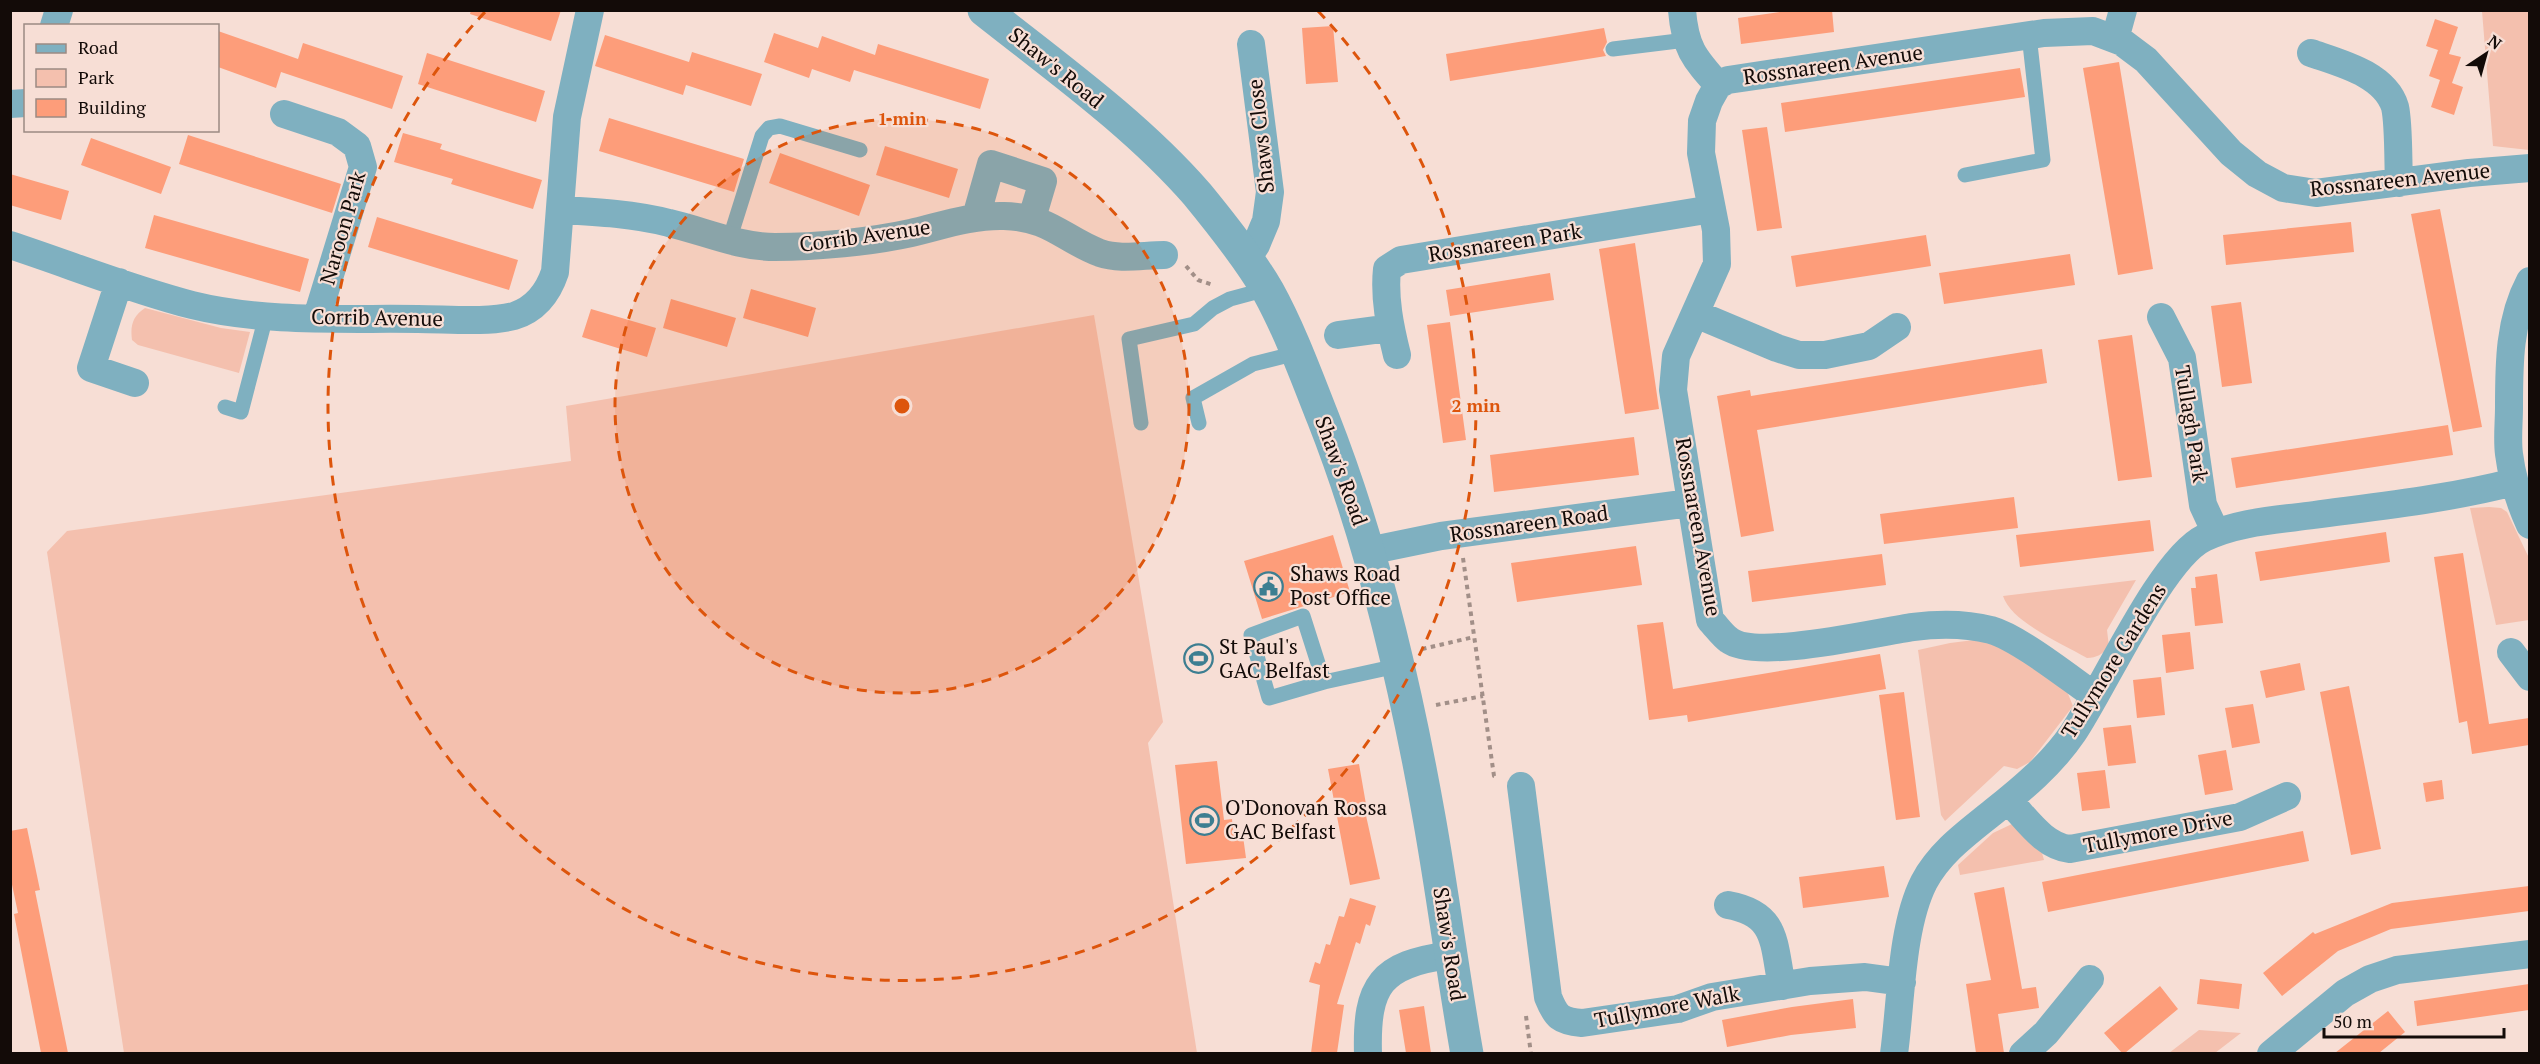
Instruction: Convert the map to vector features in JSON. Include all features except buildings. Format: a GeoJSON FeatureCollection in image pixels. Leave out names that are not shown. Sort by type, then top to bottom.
{"type":"FeatureCollection","features":[{"type":"Feature","properties":{"kind":"street","name":"Corrib Avenue"},"geometry":{"type":"LineString","coordinates":[[10,245],[119,282],[192,304],[229,312],[317,318],[499,318],[514,316],[529,309],[542,299],[555,272],[561,210],[562,153],[567,117],[590,10]]}},
{"type":"Feature","properties":{"kind":"street","name":"Shaw's Road"},"geometry":{"type":"LineString","coordinates":[[984,10],[1120,120],[1197,194],[1256,274],[1297,354],[1334,447],[1368,551],[1408,658],[1412,730],[1429,819],[1449,955],[1467,1053]]}},
{"type":"Feature","properties":{"kind":"street"},"geometry":{"type":"LineString","coordinates":[[1682,10],[1686,40],[1695,60],[1718,85]]}},
{"type":"Feature","properties":{"kind":"street"},"geometry":{"type":"LineString","coordinates":[[2115,39],[2123,10]]}},
{"type":"Feature","properties":{"kind":"street","name":"Rossnareen Avenue"},"geometry":{"type":"LineString","coordinates":[[2095,696],[2022,646],[1991,630],[1955,626],[1915,627],[1853,638],[1770,648],[1744,646],[1729,641],[1710,620],[1673,390],[1676,356],[1717,264],[1716,230],[1701,153],[1702,121],[1718,85],[1728,80],[2029,35],[2093,31],[2122,42],[2146,60],[2231,153],[2257,174],[2283,188],[2316,193],[2529,168]]}},
{"type":"Feature","properties":{"kind":"street","name":"Shaws Close"},"geometry":{"type":"LineString","coordinates":[[1251,44],[1270,192],[1266,221],[1256,245],[1256,274]]}},
{"type":"Feature","properties":{"kind":"street"},"geometry":{"type":"LineString","coordinates":[[2311,53],[2351,66],[2382,86],[2395,107],[2399,183]]}},
{"type":"Feature","properties":{"kind":"street","name":"Naroon Park"},"geometry":{"type":"LineString","coordinates":[[284,114],[338,132],[357,146],[363,167],[317,318]]}},
{"type":"Feature","properties":{"kind":"street"},"geometry":{"type":"LineString","coordinates":[[976,217],[991,164],[1043,181],[1032,218]]}},
{"type":"Feature","properties":{"kind":"street","name":"Rossnareen Park"},"geometry":{"type":"LineString","coordinates":[[1397,355],[1390,328],[1386,283],[1388,269],[1401,260],[1712,209]]}},
{"type":"Feature","properties":{"kind":"street","name":"Corrib Avenue"},"geometry":{"type":"LineString","coordinates":[[561,210],[626,215],[669,223],[750,246],[805,247],[908,234],[976,217],[1032,218],[1058,229],[1099,252],[1113,256],[1164,255]]}},
{"type":"Feature","properties":{"kind":"street"},"geometry":{"type":"LineString","coordinates":[[2529,281],[2523,293],[2514,325],[2519,367],[2509,453],[2514,482],[2529,525]]}},
{"type":"Feature","properties":{"kind":"street"},"geometry":{"type":"LineString","coordinates":[[119,282],[91,368],[135,383]]}},
{"type":"Feature","properties":{"kind":"street"},"geometry":{"type":"LineString","coordinates":[[1696,314],[1799,355],[1825,355],[1869,346],[1897,327]]}},
{"type":"Feature","properties":{"kind":"street","name":"Tullagh Park"},"geometry":{"type":"LineString","coordinates":[[2161,317],[2182,358],[2203,505],[2216,533]]}},
{"type":"Feature","properties":{"kind":"street"},"geometry":{"type":"LineString","coordinates":[[1338,335],[1390,328]]}},
{"type":"Feature","properties":{"kind":"street","name":"Tullymore Gardens"},"geometry":{"type":"LineString","coordinates":[[1894,1053],[1910,925],[1922,885],[1933,865],[1953,844],[2045,768],[2073,733],[2163,581],[2183,555],[2200,540],[2216,533],[2253,524],[2470,493],[2514,482]]}},
{"type":"Feature","properties":{"kind":"street","name":"Rossnareen Road"},"geometry":{"type":"LineString","coordinates":[[1368,551],[1460,533],[1690,503]]}},
{"type":"Feature","properties":{"kind":"street"},"geometry":{"type":"LineString","coordinates":[[2511,652],[2529,677]]}},
{"type":"Feature","properties":{"kind":"street","name":"Tullymore Walk"},"geometry":{"type":"LineString","coordinates":[[1521,786],[1548,997],[1555,1013],[1566,1021],[1582,1023],[1678,1009],[1713,997],[1866,976],[1902,982]]}},
{"type":"Feature","properties":{"kind":"street","name":"Tullymore Drive"},"geometry":{"type":"LineString","coordinates":[[2008,800],[2049,843],[2059,848],[2070,849],[2240,817],[2287,796]]}},
{"type":"Feature","properties":{"kind":"street"},"geometry":{"type":"LineString","coordinates":[[1728,905],[1746,908],[1759,917],[1771,930],[1782,986]]}},
{"type":"Feature","properties":{"kind":"street"},"geometry":{"type":"LineString","coordinates":[[2271,1053],[2345,993],[2370,979],[2397,970],[2529,954]]}},
{"type":"Feature","properties":{"kind":"street"},"geometry":{"type":"LineString","coordinates":[[1368,1053],[1367,1028],[1372,999],[1382,982],[1398,968],[1417,960],[1449,955]]}},
{"type":"Feature","properties":{"kind":"street"},"geometry":{"type":"LineString","coordinates":[[2023,1053],[2046,1033],[2090,979]]}},
{"type":"Feature","properties":{"kind":"lane"},"geometry":{"type":"LineString","coordinates":[[1965,176],[2043,160],[2029,35]]}},
{"type":"Feature","properties":{"kind":"lane"},"geometry":{"type":"LineString","coordinates":[[1613,49],[1686,40]]}},
{"type":"Feature","properties":{"kind":"lane"},"geometry":{"type":"LineString","coordinates":[[729,241],[762,136],[769,128],[780,126],[860,150]]}},
{"type":"Feature","properties":{"kind":"lane"},"geometry":{"type":"LineString","coordinates":[[1141,423],[1128,339],[1194,324],[1212,309],[1230,299],[1256,274]]}},
{"type":"Feature","properties":{"kind":"lane"},"geometry":{"type":"LineString","coordinates":[[225,407],[242,412],[266,316]]}},
{"type":"Feature","properties":{"kind":"lane"},"geometry":{"type":"LineString","coordinates":[[1199,423],[1193,398],[1253,364],[1297,354]]}},
{"type":"Feature","properties":{"kind":"lane"},"geometry":{"type":"LineString","coordinates":[[1324,682],[1303,616],[1251,635],[1269,698],[1408,658]]}},
{"type":"Feature","properties":{"kind":"path"},"geometry":{"type":"LineString","coordinates":[[1164,255],[1176,255],[1198,280],[1221,287],[1256,274]]}},
{"type":"Feature","properties":{"kind":"path"},"geometry":{"type":"LineString","coordinates":[[1460,533],[1494,776],[1521,786]]}},
{"type":"Feature","properties":{"kind":"path"},"geometry":{"type":"LineString","coordinates":[[1408,658],[1474,638]]}},
{"type":"Feature","properties":{"kind":"path"},"geometry":{"type":"LineString","coordinates":[[1432,706],[1483,696]]}},
{"type":"Feature","properties":{"kind":"green space"},"geometry":{"type":"Polygon","coordinates":[[[2482,11],[2529,11],[2529,150],[2493,146],[2482,11]]]}},
{"type":"Feature","properties":{"kind":"green space"},"geometry":{"type":"Polygon","coordinates":[[[145,308],[221,328],[250,332],[239,373],[138,345],[132,340],[132,325],[138,314],[145,308]]]}},
{"type":"Feature","properties":{"kind":"green space"},"geometry":{"type":"Polygon","coordinates":[[[1094,315],[1163,722],[1148,743],[1197,1053],[124,1053],[47,552],[67,531],[571,461],[566,406],[1094,315]]]}},
{"type":"Feature","properties":{"kind":"green space"},"geometry":{"type":"Polygon","coordinates":[[[2470,508],[2501,508],[2507,512],[2529,558],[2529,620],[2496,625],[2470,508]]]}},
{"type":"Feature","properties":{"kind":"green space"},"geometry":{"type":"Polygon","coordinates":[[[2136,580],[2107,630],[2109,647],[2091,658],[2039,632],[2016,615],[2003,596],[2136,580]]]}},
{"type":"Feature","properties":{"kind":"green space"},"geometry":{"type":"Polygon","coordinates":[[[1974,640],[1992,643],[2064,684],[2073,706],[2030,762],[2017,769],[2004,766],[1945,821],[1941,815],[1918,650],[1974,640]]]}},
{"type":"Feature","properties":{"kind":"green space"},"geometry":{"type":"Polygon","coordinates":[[[2012,824],[2042,853],[2044,860],[1960,875],[1958,865],[1993,833],[2012,824]]]}},
{"type":"Feature","properties":{"kind":"green space"},"geometry":{"type":"Polygon","coordinates":[[[2199,1030],[2241,1033],[2215,1053],[2169,1053],[2199,1030]]]}},
{"type":"Feature","properties":{"kind":"place","name":"Shaws Road Post Office"},"geometry":{"type":"Point","coordinates":[1269,586]}},
{"type":"Feature","properties":{"kind":"place","name":"St Paul's GAC Belfast"},"geometry":{"type":"Point","coordinates":[1198,659]}},
{"type":"Feature","properties":{"kind":"place","name":"O'Donovan Rossa GAC Belfast"},"geometry":{"type":"Point","coordinates":[1204,820]}}]}
